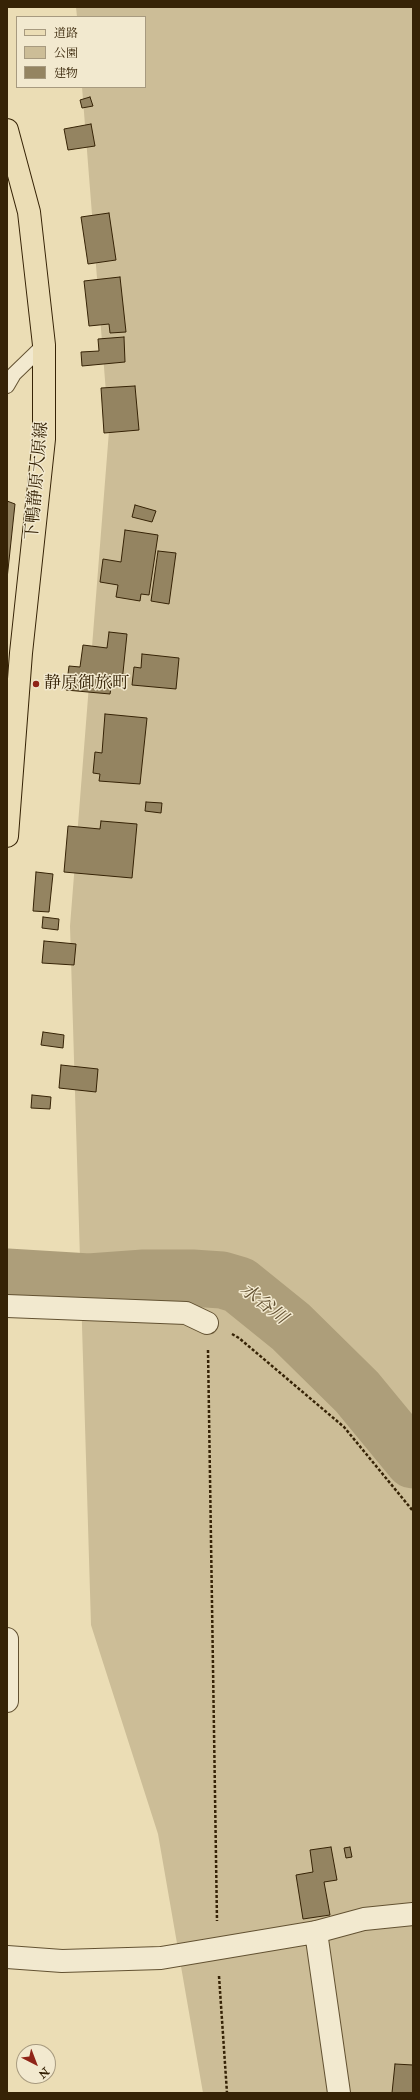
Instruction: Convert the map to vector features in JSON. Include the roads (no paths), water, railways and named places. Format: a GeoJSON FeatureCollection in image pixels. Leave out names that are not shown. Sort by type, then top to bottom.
{"type":"FeatureCollection","features":[{"type":"Feature","properties":{"kind":"main road","name":"下鴨静原大原線"},"geometry":{"type":"LineString","coordinates":[[7,130],[29,212],[44,345],[44,439],[21,653],[7,836]]}},
{"type":"Feature","properties":{"kind":"street"},"geometry":{"type":"LineString","coordinates":[[7,1306],[186,1313],[207,1323]]}},
{"type":"Feature","properties":{"kind":"street"},"geometry":{"type":"LineString","coordinates":[[7,1639],[7,1700]]}},
{"type":"Feature","properties":{"kind":"street"},"geometry":{"type":"LineString","coordinates":[[7,1957],[62,1961],[162,1958],[316,1932],[364,1919],[413,1914]]}},
{"type":"Feature","properties":{"kind":"street"},"geometry":{"type":"LineString","coordinates":[[316,1932],[339,2093]]}},
{"type":"Feature","properties":{"kind":"lane"},"geometry":{"type":"LineString","coordinates":[[7,386],[14,374],[44,345]]}},
{"type":"Feature","properties":{"kind":"waterway","name":"水谷川"},"geometry":{"type":"LineString","coordinates":[[7,1277],[89,1282],[144,1278],[192,1278],[222,1280],[239,1285],[291,1327],[357,1392],[413,1460]]}},
{"type":"Feature","properties":{"kind":"place","name":"静原御旅町"},"geometry":{"type":"Point","coordinates":[36,684]}}]}
